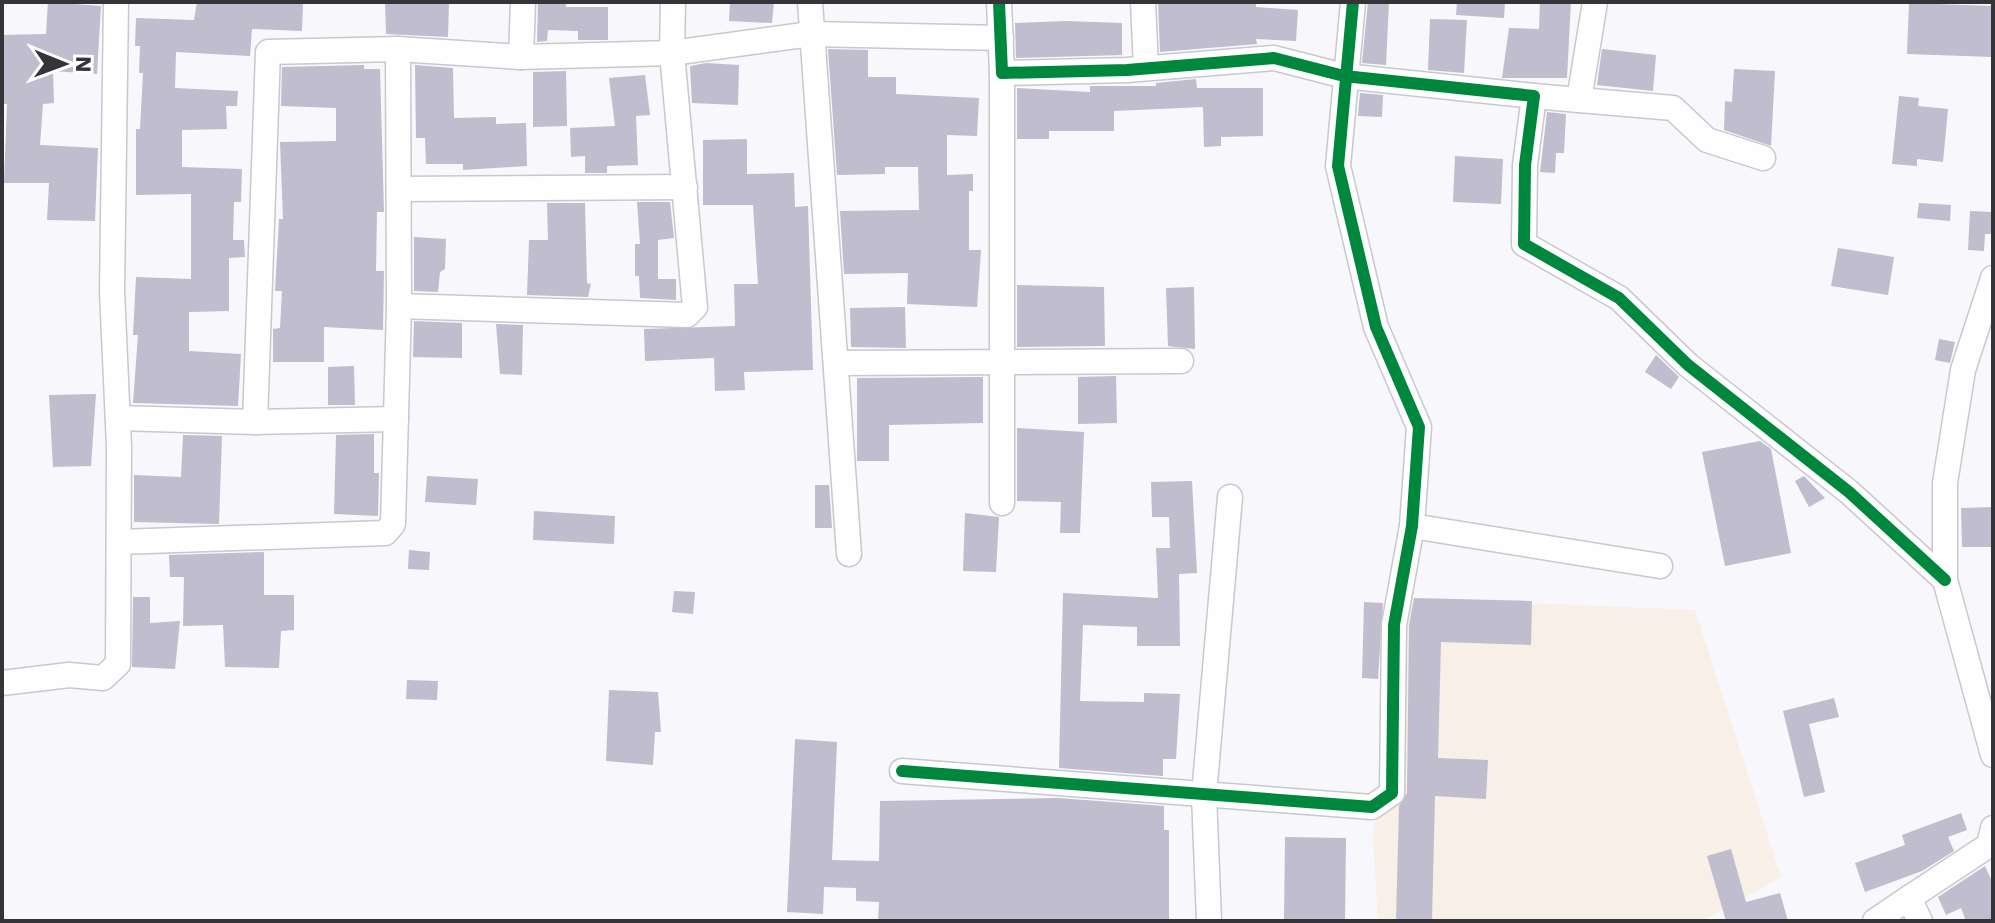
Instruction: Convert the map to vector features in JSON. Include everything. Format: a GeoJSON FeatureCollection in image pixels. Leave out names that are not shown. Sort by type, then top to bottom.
{"type":"FeatureCollection","features":[{"type":"Feature","properties":{"kind":"street"},"geometry":{"type":"LineString","coordinates":[[2,683],[69,675],[103,678],[113,672],[118,664],[118,418],[112,291],[116,2]]}},
{"type":"Feature","properties":{"kind":"street"},"geometry":{"type":"LineString","coordinates":[[521,57],[523,2]]}},
{"type":"Feature","properties":{"kind":"street"},"geometry":{"type":"LineString","coordinates":[[399,306],[687,315],[695,307],[672,53],[673,2]]}},
{"type":"Feature","properties":{"kind":"street"},"geometry":{"type":"LineString","coordinates":[[810,2],[849,554]]}},
{"type":"Feature","properties":{"kind":"street"},"geometry":{"type":"LineString","coordinates":[[999,2],[1002,73],[1002,503]]}},
{"type":"Feature","properties":{"kind":"street"},"geometry":{"type":"LineString","coordinates":[[1143,2],[1146,68]]}},
{"type":"Feature","properties":{"kind":"street"},"geometry":{"type":"LineString","coordinates":[[902,771],[1372,807],[1392,793],[1394,625],[1412,526],[1419,427],[1376,327],[1338,166],[1353,2]]}},
{"type":"Feature","properties":{"kind":"street"},"geometry":{"type":"LineString","coordinates":[[1579,100],[1595,2]]}},
{"type":"Feature","properties":{"kind":"street"},"geometry":{"type":"LineString","coordinates":[[255,422],[268,52],[398,49],[521,57],[672,53],[811,34],[1001,38]]}},
{"type":"Feature","properties":{"kind":"street"},"geometry":{"type":"LineString","coordinates":[[119,542],[385,533],[393,524],[399,306],[398,49]]}},
{"type":"Feature","properties":{"kind":"street"},"geometry":{"type":"LineString","coordinates":[[1002,73],[1146,68],[1274,58],[1344,76],[1673,108],[1707,140],[1763,158]]}},
{"type":"Feature","properties":{"kind":"street"},"geometry":{"type":"LineString","coordinates":[[1534,96],[1525,165],[1524,244],[1619,298],[1688,365],[1849,492],[1945,580]]}},
{"type":"Feature","properties":{"kind":"street"},"geometry":{"type":"LineString","coordinates":[[400,189],[685,187]]}},
{"type":"Feature","properties":{"kind":"street"},"geometry":{"type":"LineString","coordinates":[[1993,278],[1963,370],[1945,483],[1945,580],[1993,755]]}},
{"type":"Feature","properties":{"kind":"street"},"geometry":{"type":"LineString","coordinates":[[836,363],[1181,361]]}},
{"type":"Feature","properties":{"kind":"street"},"geometry":{"type":"LineString","coordinates":[[118,418],[255,422],[396,419]]}},
{"type":"Feature","properties":{"kind":"street"},"geometry":{"type":"LineString","coordinates":[[1209,921],[1204,795],[1230,497]]}},
{"type":"Feature","properties":{"kind":"street"},"geometry":{"type":"LineString","coordinates":[[1412,526],[1660,566]]}},
{"type":"Feature","properties":{"kind":"street"},"geometry":{"type":"LineString","coordinates":[[1875,921],[1992,843]]}},
{"type":"Feature","properties":{"kind":"street"},"geometry":{"type":"LineString","coordinates":[[1909,898],[1920,921]]}},
{"type":"Feature","properties":{"kind":"shaded area"},"geometry":{"type":"Polygon","coordinates":[[[1406,598],[1695,610],[1781,877],[1702,921],[1378,921],[1373,837],[1406,598]]]}},
{"type":"Feature","properties":{"kind":"building"},"geometry":{"type":"Polygon","coordinates":[[[48,2],[101,6],[97,74],[53,71],[54,103],[43,104],[40,145],[98,148],[95,221],[47,220],[49,183],[4,183],[7,104],[2,104],[2,35],[46,34],[48,2]]]}},
{"type":"Feature","properties":{"kind":"building"},"geometry":{"type":"Polygon","coordinates":[[[197,2],[303,2],[302,31],[252,29],[250,56],[176,52],[175,88],[238,91],[237,106],[226,106],[227,129],[182,130],[182,167],[242,169],[241,202],[234,202],[233,240],[244,240],[245,257],[229,258],[229,311],[189,312],[189,351],[241,354],[238,406],[133,403],[138,335],[133,335],[136,277],[191,279],[191,194],[136,195],[136,129],[140,129],[143,73],[139,73],[140,46],[135,46],[136,18],[194,20],[197,2]]]}},
{"type":"Feature","properties":{"kind":"building"},"geometry":{"type":"Polygon","coordinates":[[[385,2],[449,2],[448,37],[386,34],[385,2]]]}},
{"type":"Feature","properties":{"kind":"building"},"geometry":{"type":"Polygon","coordinates":[[[538,2],[566,2],[566,7],[608,7],[608,40],[578,40],[578,31],[548,30],[547,41],[537,42],[538,2]]]}},
{"type":"Feature","properties":{"kind":"building"},"geometry":{"type":"Polygon","coordinates":[[[730,2],[774,2],[772,23],[729,21],[730,2]]]}},
{"type":"Feature","properties":{"kind":"building"},"geometry":{"type":"Polygon","coordinates":[[[1158,2],[1256,2],[1256,7],[1298,10],[1296,41],[1256,39],[1257,44],[1160,52],[1158,2]]]}},
{"type":"Feature","properties":{"kind":"building"},"geometry":{"type":"Polygon","coordinates":[[[1368,2],[1389,2],[1386,65],[1362,63],[1368,2]]]}},
{"type":"Feature","properties":{"kind":"building"},"geometry":{"type":"Polygon","coordinates":[[[1457,2],[1505,2],[1504,18],[1456,15],[1457,2]]]}},
{"type":"Feature","properties":{"kind":"building"},"geometry":{"type":"Polygon","coordinates":[[[1540,2],[1571,2],[1567,78],[1502,78],[1509,28],[1539,29],[1540,2]]]}},
{"type":"Feature","properties":{"kind":"building"},"geometry":{"type":"Polygon","coordinates":[[[1909,3],[1993,6],[1993,57],[1907,54],[1909,3]]]}},
{"type":"Feature","properties":{"kind":"building"},"geometry":{"type":"Polygon","coordinates":[[[1430,19],[1467,20],[1464,73],[1428,70],[1430,19]]]}},
{"type":"Feature","properties":{"kind":"building"},"geometry":{"type":"Polygon","coordinates":[[[1015,23],[1122,23],[1122,55],[1016,58],[1015,23]]]}},
{"type":"Feature","properties":{"kind":"building"},"geometry":{"type":"Polygon","coordinates":[[[828,49],[868,50],[868,77],[896,77],[896,94],[979,98],[977,136],[947,135],[947,175],[973,174],[973,191],[969,191],[969,250],[981,250],[977,307],[907,304],[908,273],[844,274],[840,211],[919,210],[918,167],[885,167],[885,174],[837,175],[828,49]]]}},
{"type":"Feature","properties":{"kind":"building"},"geometry":{"type":"Polygon","coordinates":[[[1602,49],[1656,55],[1653,91],[1597,85],[1602,49]]]}},
{"type":"Feature","properties":{"kind":"building"},"geometry":{"type":"Polygon","coordinates":[[[706,63],[739,65],[738,105],[692,103],[690,66],[706,63]]]}},
{"type":"Feature","properties":{"kind":"building"},"geometry":{"type":"Polygon","coordinates":[[[364,65],[364,69],[380,69],[384,212],[377,212],[376,271],[384,271],[383,330],[324,327],[324,362],[273,362],[273,329],[280,328],[282,291],[275,291],[279,219],[283,219],[280,142],[336,141],[336,108],[281,106],[282,67],[364,65]]]}},
{"type":"Feature","properties":{"kind":"building"},"geometry":{"type":"Polygon","coordinates":[[[415,65],[453,68],[454,118],[496,117],[496,124],[526,123],[527,166],[463,170],[463,164],[426,164],[425,138],[416,138],[415,65]]]}},
{"type":"Feature","properties":{"kind":"building"},"geometry":{"type":"Polygon","coordinates":[[[1734,69],[1775,71],[1771,146],[1724,130],[1725,101],[1732,102],[1734,69]]]}},
{"type":"Feature","properties":{"kind":"building"},"geometry":{"type":"Polygon","coordinates":[[[566,71],[567,126],[533,127],[533,72],[566,71]]]}},
{"type":"Feature","properties":{"kind":"building"},"geometry":{"type":"Polygon","coordinates":[[[645,75],[650,115],[636,116],[638,165],[607,166],[607,173],[585,173],[585,156],[571,157],[570,128],[615,126],[609,78],[645,75]]]}},
{"type":"Feature","properties":{"kind":"building"},"geometry":{"type":"Polygon","coordinates":[[[1196,79],[1197,88],[1263,88],[1263,136],[1221,137],[1221,146],[1204,147],[1203,107],[1114,111],[1114,131],[1049,131],[1049,139],[1017,139],[1017,88],[1090,92],[1090,86],[1156,86],[1156,83],[1196,79]]]}},
{"type":"Feature","properties":{"kind":"building"},"geometry":{"type":"Polygon","coordinates":[[[1360,93],[1383,95],[1382,117],[1358,116],[1360,93]]]}},
{"type":"Feature","properties":{"kind":"building"},"geometry":{"type":"Polygon","coordinates":[[[1899,96],[1919,98],[1918,106],[1948,109],[1943,162],[1917,159],[1917,166],[1892,164],[1899,96]]]}},
{"type":"Feature","properties":{"kind":"building"},"geometry":{"type":"Polygon","coordinates":[[[1547,112],[1566,114],[1564,153],[1556,153],[1555,173],[1540,172],[1547,112]]]}},
{"type":"Feature","properties":{"kind":"building"},"geometry":{"type":"Polygon","coordinates":[[[747,139],[747,174],[794,173],[795,207],[808,206],[813,370],[744,372],[745,390],[715,391],[714,358],[645,361],[644,329],[735,326],[734,284],[758,284],[753,205],[703,205],[703,140],[747,139]]]}},
{"type":"Feature","properties":{"kind":"building"},"geometry":{"type":"Polygon","coordinates":[[[1455,156],[1503,159],[1501,204],[1453,202],[1455,156]]]}},
{"type":"Feature","properties":{"kind":"building"},"geometry":{"type":"Polygon","coordinates":[[[637,202],[670,202],[674,238],[658,240],[658,279],[676,279],[676,300],[640,298],[639,276],[635,276],[635,244],[640,244],[637,202]]]}},
{"type":"Feature","properties":{"kind":"building"},"geometry":{"type":"Polygon","coordinates":[[[547,203],[585,203],[587,283],[591,284],[588,297],[527,295],[529,240],[548,240],[547,203]]]}},
{"type":"Feature","properties":{"kind":"building"},"geometry":{"type":"Polygon","coordinates":[[[1919,203],[1951,205],[1950,221],[1917,218],[1919,203]]]}},
{"type":"Feature","properties":{"kind":"building"},"geometry":{"type":"Polygon","coordinates":[[[1970,211],[1992,212],[1991,234],[1985,234],[1984,251],[1968,250],[1970,211]]]}},
{"type":"Feature","properties":{"kind":"building"},"geometry":{"type":"Polygon","coordinates":[[[414,237],[446,239],[445,269],[440,272],[438,292],[414,291],[414,237]]]}},
{"type":"Feature","properties":{"kind":"building"},"geometry":{"type":"Polygon","coordinates":[[[1838,248],[1894,257],[1888,295],[1831,286],[1838,248]]]}},
{"type":"Feature","properties":{"kind":"building"},"geometry":{"type":"Polygon","coordinates":[[[1017,285],[1104,287],[1105,346],[1017,347],[1017,285]]]}},
{"type":"Feature","properties":{"kind":"building"},"geometry":{"type":"Polygon","coordinates":[[[1194,287],[1195,349],[1168,346],[1166,288],[1194,287]]]}},
{"type":"Feature","properties":{"kind":"building"},"geometry":{"type":"Polygon","coordinates":[[[905,307],[906,348],[851,347],[850,308],[905,307]]]}},
{"type":"Feature","properties":{"kind":"building"},"geometry":{"type":"Polygon","coordinates":[[[414,321],[462,323],[462,358],[413,357],[414,321]]]}},
{"type":"Feature","properties":{"kind":"building"},"geometry":{"type":"Polygon","coordinates":[[[496,324],[523,325],[522,375],[500,374],[496,324]]]}},
{"type":"Feature","properties":{"kind":"building"},"geometry":{"type":"Polygon","coordinates":[[[1939,339],[1955,342],[1950,363],[1935,360],[1939,339]]]}},
{"type":"Feature","properties":{"kind":"building"},"geometry":{"type":"Polygon","coordinates":[[[1656,355],[1679,377],[1671,389],[1645,372],[1656,355]]]}},
{"type":"Feature","properties":{"kind":"building"},"geometry":{"type":"Polygon","coordinates":[[[354,366],[355,405],[328,405],[328,367],[354,366]]]}},
{"type":"Feature","properties":{"kind":"building"},"geometry":{"type":"Polygon","coordinates":[[[1116,376],[1117,423],[1078,424],[1078,377],[1116,376]]]}},
{"type":"Feature","properties":{"kind":"building"},"geometry":{"type":"Polygon","coordinates":[[[983,377],[983,423],[889,425],[889,461],[857,461],[857,378],[983,377]]]}},
{"type":"Feature","properties":{"kind":"building"},"geometry":{"type":"Polygon","coordinates":[[[96,394],[91,466],[53,467],[49,395],[96,394]]]}},
{"type":"Feature","properties":{"kind":"building"},"geometry":{"type":"Polygon","coordinates":[[[1017,428],[1084,432],[1080,533],[1060,533],[1061,502],[1017,501],[1017,428]]]}},
{"type":"Feature","properties":{"kind":"building"},"geometry":{"type":"Polygon","coordinates":[[[374,434],[374,473],[379,473],[378,516],[334,514],[336,435],[374,434]]]}},
{"type":"Feature","properties":{"kind":"building"},"geometry":{"type":"Polygon","coordinates":[[[183,435],[222,436],[219,524],[134,522],[134,475],[181,477],[183,435]]]}},
{"type":"Feature","properties":{"kind":"building"},"geometry":{"type":"Polygon","coordinates":[[[1760,441],[1771,449],[1791,553],[1725,566],[1702,452],[1760,441]]]}},
{"type":"Feature","properties":{"kind":"building"},"geometry":{"type":"Polygon","coordinates":[[[427,476],[478,479],[476,505],[425,502],[427,476]]]}},
{"type":"Feature","properties":{"kind":"building"},"geometry":{"type":"Polygon","coordinates":[[[1804,476],[1825,498],[1809,507],[1795,481],[1804,476]]]}},
{"type":"Feature","properties":{"kind":"building"},"geometry":{"type":"Polygon","coordinates":[[[1192,481],[1197,573],[1179,574],[1180,646],[1137,646],[1137,627],[1083,625],[1080,701],[1144,702],[1144,693],[1180,694],[1176,759],[1163,759],[1163,776],[1059,768],[1063,593],[1158,598],[1156,548],[1170,548],[1169,517],[1152,517],[1151,482],[1192,481]]]}},
{"type":"Feature","properties":{"kind":"building"},"geometry":{"type":"Polygon","coordinates":[[[815,485],[829,485],[832,528],[815,528],[815,485]]]}},
{"type":"Feature","properties":{"kind":"building"},"geometry":{"type":"Polygon","coordinates":[[[1993,507],[1993,547],[1962,547],[1961,508],[1993,507]]]}},
{"type":"Feature","properties":{"kind":"building"},"geometry":{"type":"Polygon","coordinates":[[[534,511],[615,516],[614,544],[533,540],[534,511]]]}},
{"type":"Feature","properties":{"kind":"building"},"geometry":{"type":"Polygon","coordinates":[[[965,513],[999,517],[996,572],[963,571],[965,513]]]}},
{"type":"Feature","properties":{"kind":"building"},"geometry":{"type":"Polygon","coordinates":[[[409,550],[430,552],[429,570],[408,569],[409,550]]]}},
{"type":"Feature","properties":{"kind":"building"},"geometry":{"type":"Polygon","coordinates":[[[264,552],[264,595],[294,595],[294,630],[281,631],[279,668],[225,667],[223,625],[183,626],[184,577],[170,577],[169,555],[264,552]]]}},
{"type":"Feature","properties":{"kind":"building"},"geometry":{"type":"Polygon","coordinates":[[[674,591],[695,592],[693,614],[672,612],[674,591]]]}},
{"type":"Feature","properties":{"kind":"building"},"geometry":{"type":"Polygon","coordinates":[[[133,597],[150,597],[150,623],[180,621],[175,669],[132,667],[133,597]]]}},
{"type":"Feature","properties":{"kind":"building"},"geometry":{"type":"Polygon","coordinates":[[[1414,598],[1532,601],[1531,645],[1441,642],[1438,758],[1488,760],[1486,799],[1435,796],[1432,921],[1396,921],[1399,806],[1407,793],[1409,626],[1414,598]]]}},
{"type":"Feature","properties":{"kind":"building"},"geometry":{"type":"Polygon","coordinates":[[[1364,602],[1383,603],[1378,679],[1362,678],[1364,602]]]}},
{"type":"Feature","properties":{"kind":"building"},"geometry":{"type":"Polygon","coordinates":[[[407,680],[438,681],[437,700],[406,699],[407,680]]]}},
{"type":"Feature","properties":{"kind":"building"},"geometry":{"type":"Polygon","coordinates":[[[609,690],[658,692],[661,732],[655,732],[653,765],[606,761],[609,690]]]}},
{"type":"Feature","properties":{"kind":"building"},"geometry":{"type":"Polygon","coordinates":[[[1834,698],[1839,717],[1809,724],[1825,792],[1804,797],[1783,711],[1834,698]]]}},
{"type":"Feature","properties":{"kind":"building"},"geometry":{"type":"Polygon","coordinates":[[[795,739],[837,742],[832,860],[879,861],[880,801],[1058,798],[1164,806],[1164,830],[1169,830],[1169,921],[878,921],[879,902],[856,901],[856,888],[824,887],[823,914],[787,912],[795,739]]]}},
{"type":"Feature","properties":{"kind":"building"},"geometry":{"type":"Polygon","coordinates":[[[1961,813],[1967,830],[1948,837],[1954,851],[1922,871],[1865,892],[1855,863],[1905,845],[1902,835],[1961,813]]]}},
{"type":"Feature","properties":{"kind":"building"},"geometry":{"type":"Polygon","coordinates":[[[1285,837],[1346,838],[1345,921],[1284,921],[1285,837]]]}},
{"type":"Feature","properties":{"kind":"building"},"geometry":{"type":"Polygon","coordinates":[[[1731,849],[1746,902],[1780,893],[1788,921],[1726,921],[1707,856],[1731,849]]]}},
{"type":"Feature","properties":{"kind":"building"},"geometry":{"type":"Polygon","coordinates":[[[1985,866],[1993,884],[1993,921],[1966,921],[1961,908],[1946,915],[1938,897],[1985,866]]]}},
{"type":"Feature","properties":{"kind":"cycle path"},"geometry":{"type":"LineString","coordinates":[[999,2],[1002,73],[1127,70],[1274,58],[1344,76],[1534,96],[1525,165],[1524,244],[1619,298],[1688,365],[1849,492],[1945,580]]}},
{"type":"Feature","properties":{"kind":"cycle path"},"geometry":{"type":"LineString","coordinates":[[902,771],[1372,807],[1392,793],[1394,625],[1412,526],[1419,427],[1376,327],[1338,166],[1353,2]]}}]}
